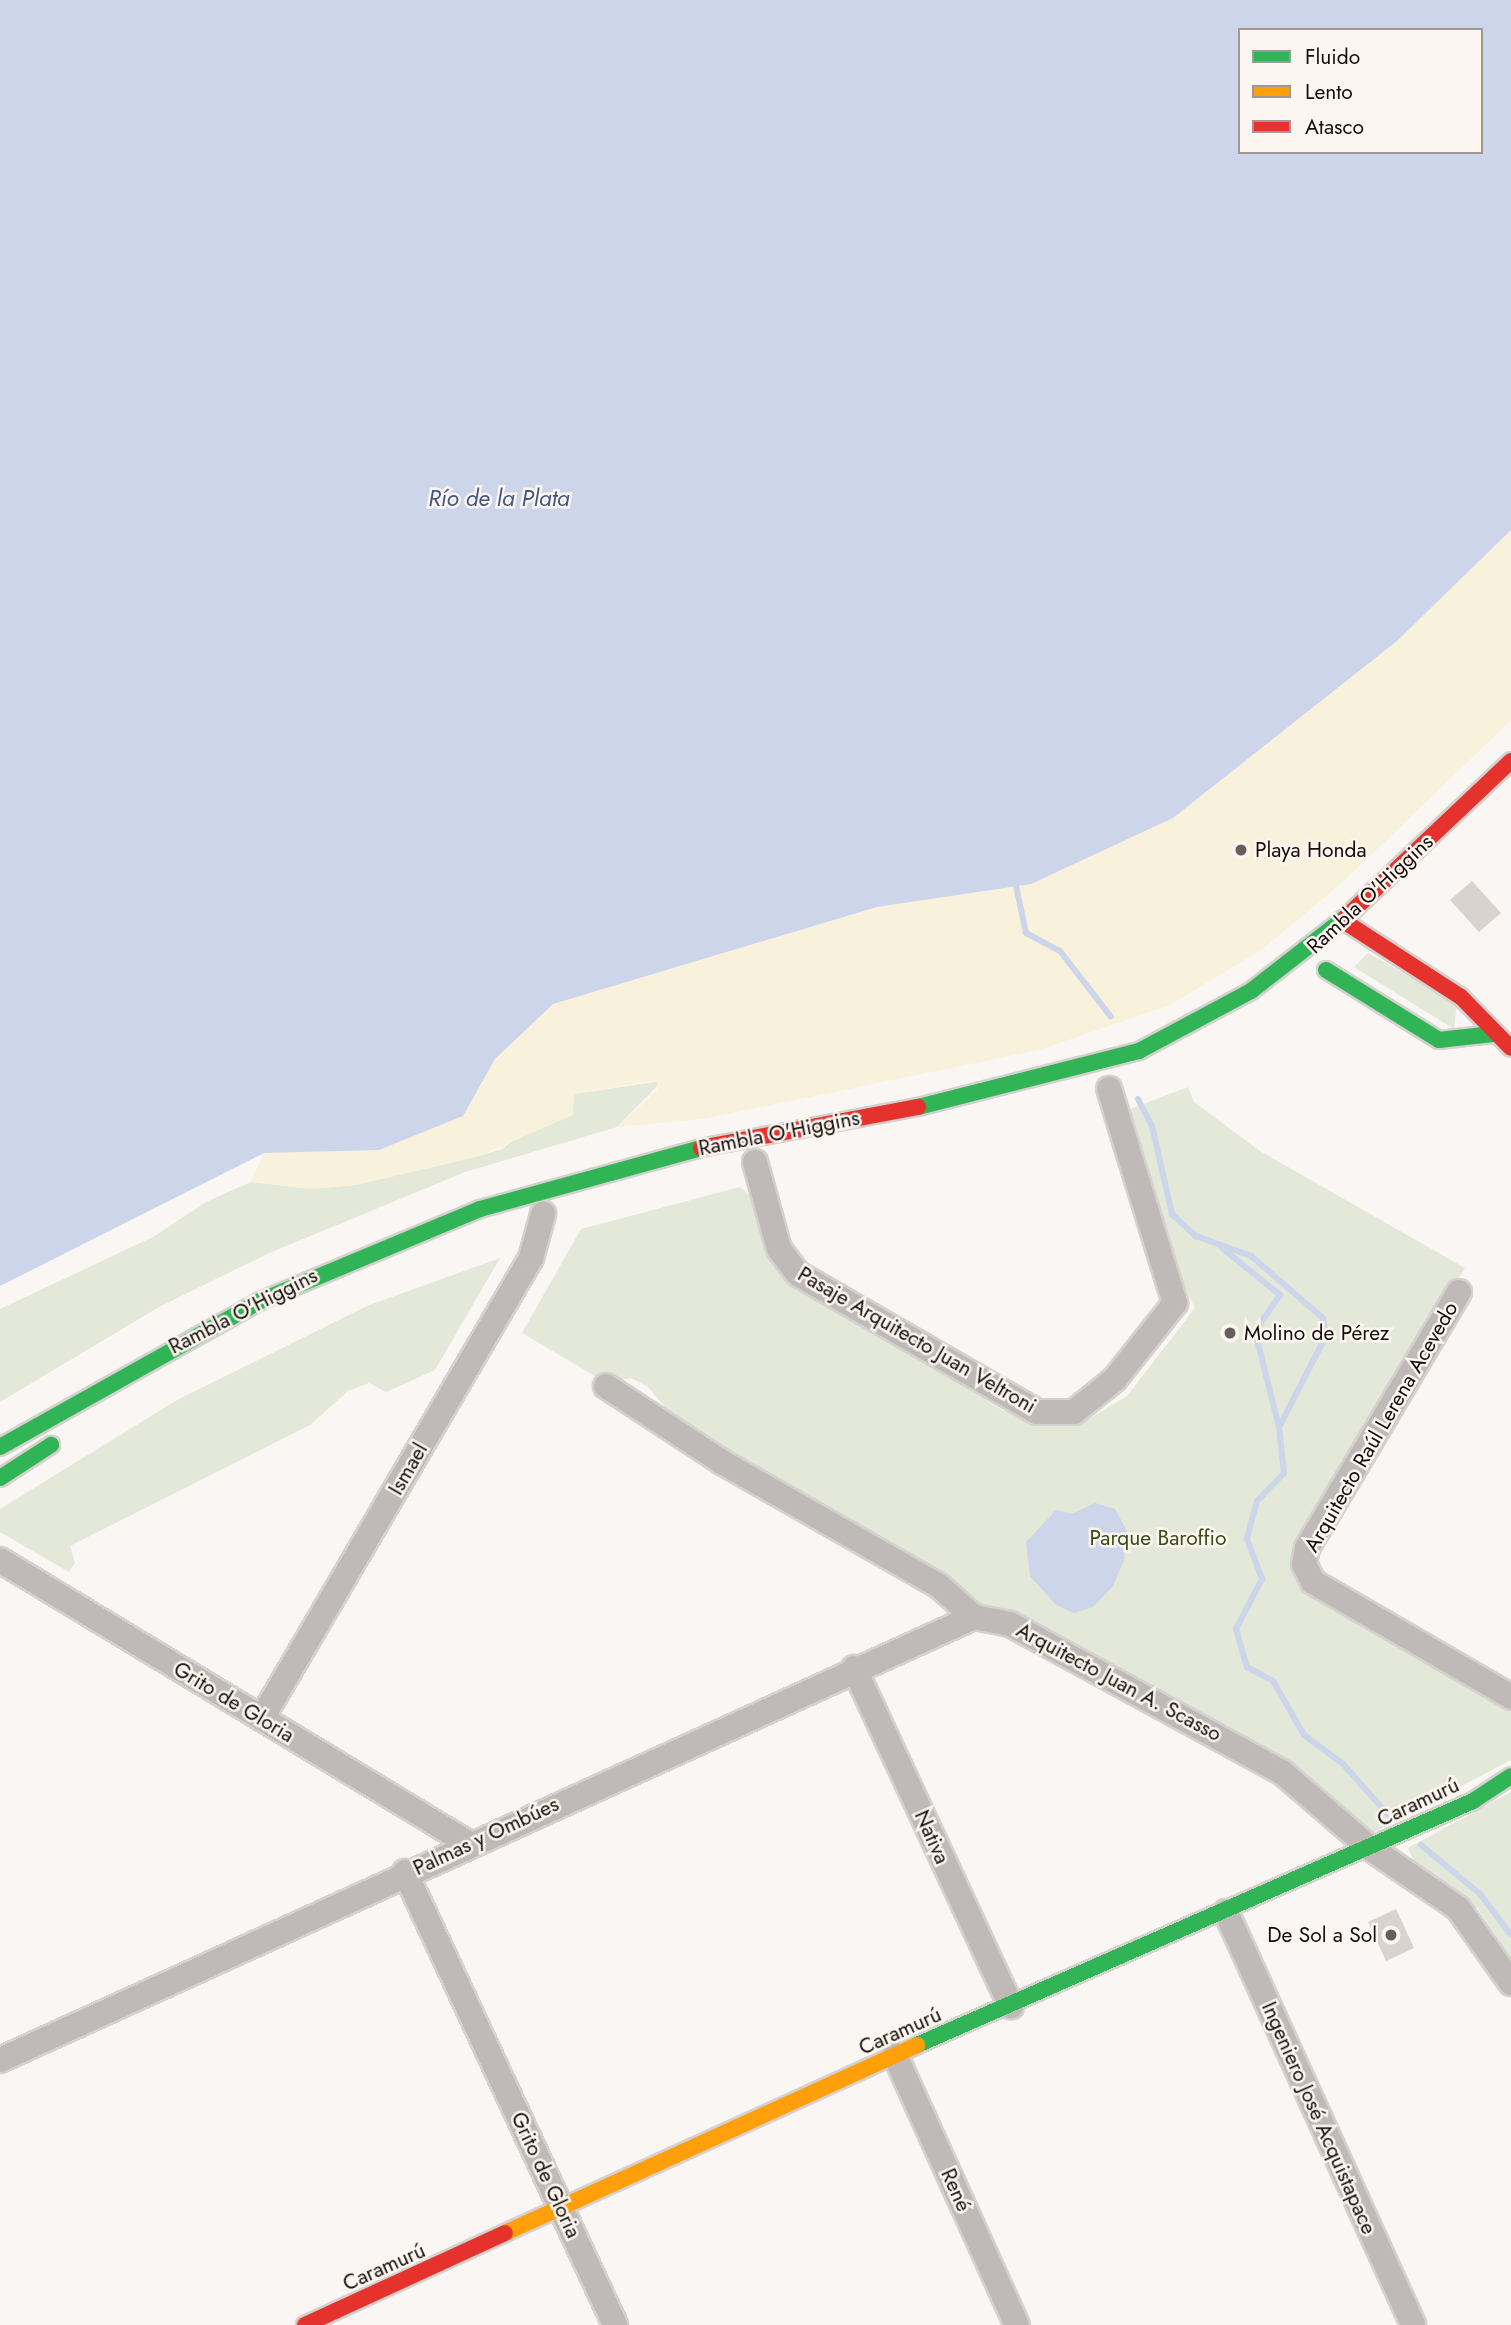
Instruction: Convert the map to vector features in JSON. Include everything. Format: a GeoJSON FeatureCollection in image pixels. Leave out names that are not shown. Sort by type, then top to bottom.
{"type":"FeatureCollection","features":[{"type":"Feature","properties":{"kind":"main road","name":"Rambla O'Higgins"},"geometry":{"type":"LineString","coordinates":[[0,1447],[212,1325],[426,1229],[656,1157],[982,1095],[1105,1064],[1251,991],[1345,922],[1511,761]]}},
{"type":"Feature","properties":{"kind":"main road"},"geometry":{"type":"LineString","coordinates":[[1345,922],[1370,931],[1461,997],[1502,1041]]}},
{"type":"Feature","properties":{"kind":"main road","name":"Rambla O'Higgins"},"geometry":{"type":"LineString","coordinates":[[1309,982],[1370,931]]}},
{"type":"Feature","properties":{"kind":"main road"},"geometry":{"type":"LineString","coordinates":[[1326,970],[1439,1040],[1502,1041]]}},
{"type":"Feature","properties":{"kind":"main road"},"geometry":{"type":"LineString","coordinates":[[518,1223],[567,1208]]}},
{"type":"Feature","properties":{"kind":"main road"},"geometry":{"type":"LineString","coordinates":[[0,1478],[68,1435]]}},
{"type":"Feature","properties":{"kind":"main road","name":"Caramurú"},"geometry":{"type":"LineString","coordinates":[[305,2325],[563,2210],[895,2055],[1370,1848],[1473,1801],[1511,1776]]}},
{"type":"Feature","properties":{"kind":"street"},"geometry":{"type":"LineString","coordinates":[[1502,1041],[1511,1016]]}},
{"type":"Feature","properties":{"kind":"street","name":"Pasaje Arquitecto Juan Veltroni"},"geometry":{"type":"LineString","coordinates":[[752,1163],[779,1250],[798,1274],[1037,1412],[1074,1412],[1115,1378],[1175,1303],[1109,1089]]}},
{"type":"Feature","properties":{"kind":"street","name":"Ismael"},"geometry":{"type":"LineString","coordinates":[[262,1718],[531,1258],[543,1214]]}},
{"type":"Feature","properties":{"kind":"street","name":"Arquitecto Raúl Lerena Acevedo"},"geometry":{"type":"LineString","coordinates":[[1459,1292],[1307,1548],[1304,1564],[1313,1582],[1511,1698]]}},
{"type":"Feature","properties":{"kind":"street"},"geometry":{"type":"LineString","coordinates":[[606,1386],[722,1462],[939,1585],[974,1617]]}},
{"type":"Feature","properties":{"kind":"street","name":"Grito de Gloria"},"geometry":{"type":"LineString","coordinates":[[3,1568],[262,1718],[468,1843]]}},
{"type":"Feature","properties":{"kind":"street","name":"Palmas y Ombúes"},"geometry":{"type":"LineString","coordinates":[[0,2060],[468,1843],[854,1668],[974,1617]]}},
{"type":"Feature","properties":{"kind":"street","name":"Arquitecto Juan A. Scasso"},"geometry":{"type":"LineString","coordinates":[[974,1617],[1010,1624],[1258,1757],[1310,1793],[1370,1848],[1458,1908],[1511,1983]]}},
{"type":"Feature","properties":{"kind":"street","name":"Nativa"},"geometry":{"type":"LineString","coordinates":[[854,1668],[1011,2006]]}},
{"type":"Feature","properties":{"kind":"street","name":"Grito de Gloria"},"geometry":{"type":"LineString","coordinates":[[405,1872],[615,2325]]}},
{"type":"Feature","properties":{"kind":"street","name":"Ingeniero José Acquistapace"},"geometry":{"type":"LineString","coordinates":[[1226,1912],[1413,2325]]}},
{"type":"Feature","properties":{"kind":"street","name":"René"},"geometry":{"type":"LineString","coordinates":[[895,2055],[1017,2325]]}},
{"type":"Feature","properties":{"kind":"green space"},"geometry":{"type":"Polygon","coordinates":[[[1368,953],[1457,1003],[1454,1029],[1354,967],[1368,953]]]}},
{"type":"Feature","properties":{"kind":"green space"},"geometry":{"type":"Polygon","coordinates":[[[662,1081],[617,1127],[465,1172],[267,1254],[159,1307],[0,1402],[0,1309],[153,1237],[206,1202],[251,1182],[311,1189],[356,1185],[479,1156],[502,1149],[574,1094],[662,1081]]]}},
{"type":"Feature","properties":{"kind":"green space","name":"Parque Baroffio"},"geometry":{"type":"Polygon","coordinates":[[[1188,1087],[1194,1102],[1260,1151],[1465,1268],[1299,1542],[1307,1590],[1511,1712],[1511,1760],[1367,1836],[1280,1760],[1005,1614],[958,1597],[677,1421],[647,1386],[631,1378],[605,1382],[522,1333],[581,1229],[740,1187],[755,1200],[777,1271],[1002,1410],[1055,1426],[1082,1423],[1127,1396],[1195,1308],[1177,1273],[1125,1111],[1188,1087]]]}},
{"type":"Feature","properties":{"kind":"green space"},"geometry":{"type":"Polygon","coordinates":[[[500,1258],[435,1370],[386,1392],[369,1383],[348,1391],[310,1425],[70,1546],[75,1563],[69,1572],[0,1532],[0,1509],[177,1400],[367,1306],[500,1258]]]}},
{"type":"Feature","properties":{"kind":"green space"},"geometry":{"type":"Polygon","coordinates":[[[1511,1792],[1511,1958],[1477,1908],[1414,1862],[1408,1848],[1511,1792]]]}},
{"type":"Feature","properties":{"kind":"sand","name":"Playa Honda"},"geometry":{"type":"Polygon","coordinates":[[[1511,530],[1511,720],[1344,881],[1264,948],[1170,1005],[1039,1050],[702,1119],[617,1127],[658,1090],[657,1080],[574,1094],[573,1115],[479,1156],[356,1185],[311,1189],[251,1182],[264,1153],[379,1150],[463,1116],[495,1059],[553,1004],[877,907],[1031,884],[1173,818],[1397,641],[1511,530]]]}},
{"type":"Feature","properties":{"kind":"water","name":"Río de la Plata"},"geometry":{"type":"Polygon","coordinates":[[[0,0],[1511,0],[1511,530],[1397,641],[1173,818],[1031,884],[877,907],[553,1004],[495,1059],[463,1116],[379,1150],[264,1153],[0,1286],[0,0]]]}},
{"type":"Feature","properties":{"kind":"water"},"geometry":{"type":"Polygon","coordinates":[[[1095,1503],[1115,1509],[1127,1531],[1124,1560],[1113,1586],[1093,1607],[1074,1613],[1056,1605],[1030,1576],[1026,1542],[1056,1510],[1072,1514],[1095,1503]]]}},
{"type":"Feature","properties":{"kind":"building"},"geometry":{"type":"Polygon","coordinates":[[[1472,881],[1501,913],[1479,932],[1450,900],[1472,881]]]}},
{"type":"Feature","properties":{"kind":"building","name":"De Sol a Sol"},"geometry":{"type":"Polygon","coordinates":[[[1396,1909],[1414,1948],[1386,1961],[1368,1922],[1396,1909]]]}},
{"type":"Feature","properties":{"kind":"waterway"},"geometry":{"type":"LineString","coordinates":[[1016,886],[1026,933],[1060,951],[1111,1017]]}},
{"type":"Feature","properties":{"kind":"waterway"},"geometry":{"type":"LineString","coordinates":[[1138,1099],[1152,1126],[1172,1214],[1196,1236],[1251,1256],[1323,1318],[1326,1336],[1279,1427],[1284,1473],[1257,1501],[1247,1539],[1262,1579],[1236,1629],[1247,1667],[1273,1681],[1304,1735],[1343,1764],[1392,1819]]}},
{"type":"Feature","properties":{"kind":"waterway"},"geometry":{"type":"LineString","coordinates":[[1222,1248],[1280,1295],[1255,1331],[1279,1427]]}},
{"type":"Feature","properties":{"kind":"waterway"},"geometry":{"type":"LineString","coordinates":[[1421,1845],[1480,1894],[1511,1935]]}},
{"type":"Feature","properties":{"kind":"traffic: fast"},"geometry":{"type":"LineString","coordinates":[[918,1107],[1139,1051],[1251,991],[1346,917]]}},
{"type":"Feature","properties":{"kind":"traffic: fast"},"geometry":{"type":"LineString","coordinates":[[1326,970],[1439,1040],[1493,1034]]}},
{"type":"Feature","properties":{"kind":"traffic: fast"},"geometry":{"type":"LineString","coordinates":[[0,1447],[260,1301],[480,1209],[701,1148]]}},
{"type":"Feature","properties":{"kind":"traffic: fast"},"geometry":{"type":"LineString","coordinates":[[0,1478],[51,1445]]}},
{"type":"Feature","properties":{"kind":"traffic: fast"},"geometry":{"type":"LineString","coordinates":[[917,2045],[1473,1801],[1511,1776]]}},
{"type":"Feature","properties":{"kind":"traffic: slow"},"geometry":{"type":"LineString","coordinates":[[505,2233],[917,2045]]}},
{"type":"Feature","properties":{"kind":"traffic: jam"},"geometry":{"type":"LineString","coordinates":[[1346,917],[1511,761]]}},
{"type":"Feature","properties":{"kind":"traffic: jam"},"geometry":{"type":"LineString","coordinates":[[1345,922],[1461,997],[1511,1048]]}},
{"type":"Feature","properties":{"kind":"traffic: jam"},"geometry":{"type":"LineString","coordinates":[[701,1148],[918,1107]]}},
{"type":"Feature","properties":{"kind":"traffic: jam"},"geometry":{"type":"LineString","coordinates":[[305,2325],[505,2233]]}},
{"type":"Feature","properties":{"kind":"place","name":"Playa Honda"},"geometry":{"type":"Point","coordinates":[1241,850]}},
{"type":"Feature","properties":{"kind":"place","name":"Molino de Pérez"},"geometry":{"type":"Point","coordinates":[1230,1333]}},
{"type":"Feature","properties":{"kind":"place","name":"De Sol a Sol"},"geometry":{"type":"Point","coordinates":[1391,1935]}}]}
